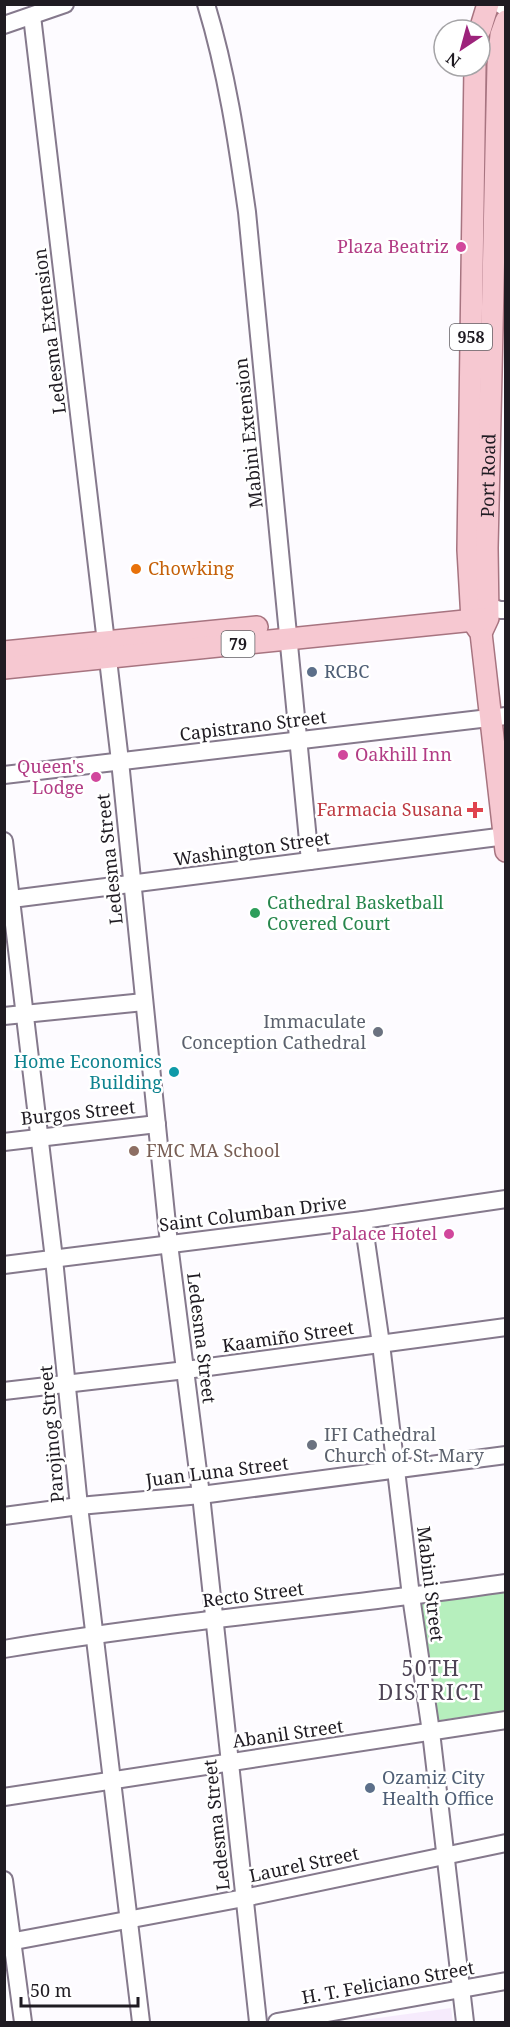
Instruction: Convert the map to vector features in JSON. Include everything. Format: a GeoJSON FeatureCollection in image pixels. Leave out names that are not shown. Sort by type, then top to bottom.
{"type":"FeatureCollection","features":[{"type":"Feature","properties":{"kind":"main road","name":"Port Road"},"geometry":{"type":"LineString","coordinates":[[481,352],[500,173],[499,49],[506,21]]}},
{"type":"Feature","properties":{"kind":"main road","name":"Port Road"},"geometry":{"type":"LineString","coordinates":[[475,78],[473,176],[481,352],[486,615],[497,717],[505,841]]}},
{"type":"Feature","properties":{"kind":"main road","name":"79"},"geometry":{"type":"LineString","coordinates":[[4,668],[107,650],[486,615]]}},
{"type":"Feature","properties":{"kind":"main road","name":"79"},"geometry":{"type":"LineString","coordinates":[[4,652],[107,650]]}},
{"type":"Feature","properties":{"kind":"street"},"geometry":{"type":"LineString","coordinates":[[4,25],[65,4]]}},
{"type":"Feature","properties":{"kind":"street","name":"Mabini Extension"},"geometry":{"type":"LineString","coordinates":[[206,4],[219,47],[235,126],[247,212],[310,861]]}},
{"type":"Feature","properties":{"kind":"street"},"geometry":{"type":"LineString","coordinates":[[500,4],[506,8]]}},
{"type":"Feature","properties":{"kind":"street","name":"Ledesma Extension"},"geometry":{"type":"LineString","coordinates":[[32,16],[107,650]]}},
{"type":"Feature","properties":{"kind":"street"},"geometry":{"type":"LineString","coordinates":[[473,176],[500,173]]}},
{"type":"Feature","properties":{"kind":"street","name":"Ledesma Street"},"geometry":{"type":"LineString","coordinates":[[107,650],[169,1244],[201,1495],[258,2022]]}},
{"type":"Feature","properties":{"kind":"street","name":"Capistrano Street"},"geometry":{"type":"LineString","coordinates":[[4,775],[497,717]]}},
{"type":"Feature","properties":{"kind":"street","name":"Parojinog Street"},"geometry":{"type":"LineString","coordinates":[[4,841],[8,899],[54,1259],[79,1506],[141,2022]]}},
{"type":"Feature","properties":{"kind":"street","name":"Washington Street"},"geometry":{"type":"LineString","coordinates":[[8,899],[310,861],[505,841]]}},
{"type":"Feature","properties":{"kind":"street"},"geometry":{"type":"LineString","coordinates":[[4,1016],[144,1002]]}},
{"type":"Feature","properties":{"kind":"street","name":"Burgos Street"},"geometry":{"type":"LineString","coordinates":[[4,1142],[157,1124]]}},
{"type":"Feature","properties":{"kind":"street","name":"Saint Columban Drive"},"geometry":{"type":"LineString","coordinates":[[4,1265],[363,1220],[506,1199]]}},
{"type":"Feature","properties":{"kind":"street","name":"Mabini Street"},"geometry":{"type":"LineString","coordinates":[[363,1220],[447,1856],[465,2022]]}},
{"type":"Feature","properties":{"kind":"street","name":"Kaamiño Street"},"geometry":{"type":"LineString","coordinates":[[4,1391],[186,1370],[506,1327]]}},
{"type":"Feature","properties":{"kind":"street","name":"Juan Luna Street"},"geometry":{"type":"LineString","coordinates":[[4,1516],[79,1506],[201,1495],[506,1455]]}},
{"type":"Feature","properties":{"kind":"street","name":"Recto Street"},"geometry":{"type":"LineString","coordinates":[[4,1648],[214,1618],[506,1583]]}},
{"type":"Feature","properties":{"kind":"street","name":"Abanil Street"},"geometry":{"type":"LineString","coordinates":[[4,1797],[506,1720]]}},
{"type":"Feature","properties":{"kind":"street","name":"Laurel Street"},"geometry":{"type":"LineString","coordinates":[[8,1942],[244,1898],[506,1843]]}},
{"type":"Feature","properties":{"kind":"street"},"geometry":{"type":"LineString","coordinates":[[4,1880],[8,1942],[23,2022]]}},
{"type":"Feature","properties":{"kind":"street","name":"H. T. Feliciano Street"},"geometry":{"type":"LineString","coordinates":[[278,2022],[506,1982]]}},
{"type":"Feature","properties":{"kind":"shaded area"},"geometry":{"type":"Polygon","coordinates":[[[451,2008],[453,2022],[349,2022],[451,2008]]]}},
{"type":"Feature","properties":{"kind":"green space"},"geometry":{"type":"Polygon","coordinates":[[[505,1592],[505,1711],[434,1721],[415,1604],[505,1592]]]}},
{"type":"Feature","properties":{"kind":"place","name":"Plaza Beatriz"},"geometry":{"type":"Point","coordinates":[461,247]}},
{"type":"Feature","properties":{"kind":"place","name":"Chowking"},"geometry":{"type":"Point","coordinates":[136,569]}},
{"type":"Feature","properties":{"kind":"place","name":"RCBC"},"geometry":{"type":"Point","coordinates":[312,672]}},
{"type":"Feature","properties":{"kind":"place","name":"Oakhill Inn"},"geometry":{"type":"Point","coordinates":[343,755]}},
{"type":"Feature","properties":{"kind":"place","name":"Queen's Lodge"},"geometry":{"type":"Point","coordinates":[96,777]}},
{"type":"Feature","properties":{"kind":"place","name":"Farmacia Susana"},"geometry":{"type":"Point","coordinates":[475,810]}},
{"type":"Feature","properties":{"kind":"place","name":"Cathedral Basketball Covered Court"},"geometry":{"type":"Point","coordinates":[255,913]}},
{"type":"Feature","properties":{"kind":"place","name":"Immaculate Conception Cathedral"},"geometry":{"type":"Point","coordinates":[378,1032]}},
{"type":"Feature","properties":{"kind":"place","name":"Home Economics Building"},"geometry":{"type":"Point","coordinates":[174,1072]}},
{"type":"Feature","properties":{"kind":"place","name":"FMC MA School"},"geometry":{"type":"Point","coordinates":[134,1151]}},
{"type":"Feature","properties":{"kind":"place","name":"Palace Hotel"},"geometry":{"type":"Point","coordinates":[449,1234]}},
{"type":"Feature","properties":{"kind":"place","name":"IFI Cathedral Church of St. Mary"},"geometry":{"type":"Point","coordinates":[312,1445]}},
{"type":"Feature","properties":{"kind":"place","name":"Ozamiz City Health Office"},"geometry":{"type":"Point","coordinates":[370,1788]}},
{"type":"Feature","properties":{"kind":"district","name":"50TH DISTRICT"},"geometry":{"type":"Point","coordinates":[431,1681]}}]}
